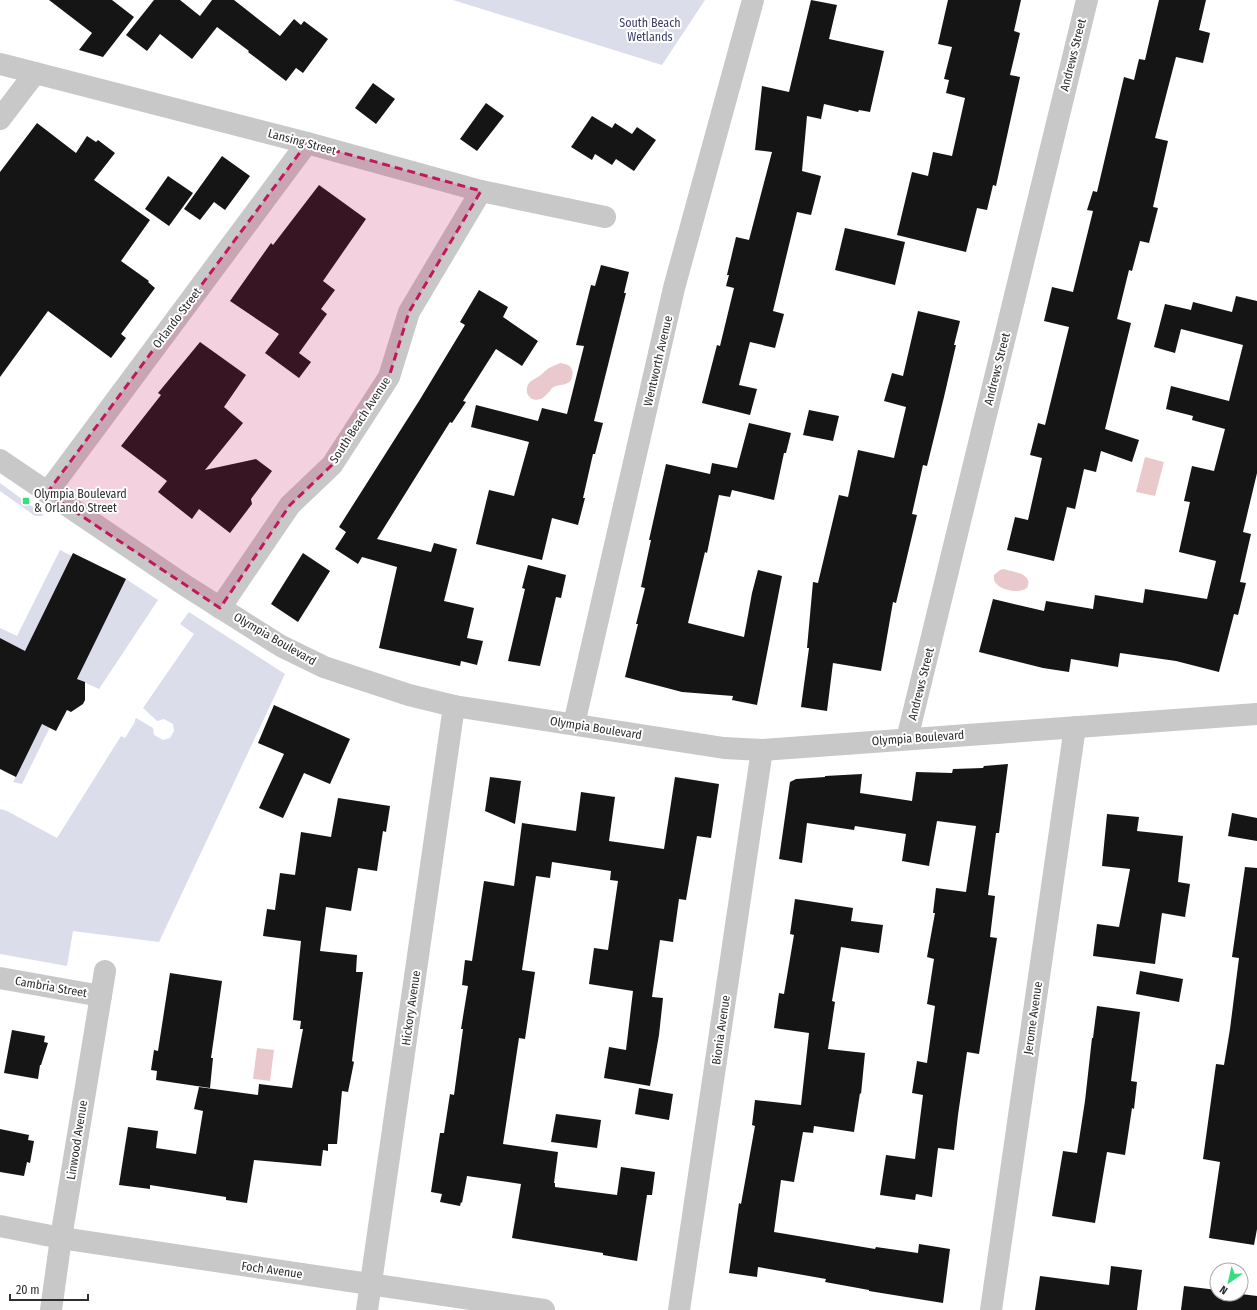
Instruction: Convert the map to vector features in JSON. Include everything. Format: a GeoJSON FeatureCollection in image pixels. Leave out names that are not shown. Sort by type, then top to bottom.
{"type":"FeatureCollection","features":[{"type":"Feature","properties":{"kind":"street","name":"Wentworth Avenue"},"geometry":{"type":"LineString","coordinates":[[574,724],[674,288],[753,0]]}},
{"type":"Feature","properties":{"kind":"street","name":"Andrews Street"},"geometry":{"type":"LineString","coordinates":[[907,739],[1087,0]]}},
{"type":"Feature","properties":{"kind":"street","name":"Lansing Street"},"geometry":{"type":"LineString","coordinates":[[0,64],[308,143],[481,191],[605,217]]}},
{"type":"Feature","properties":{"kind":"street"},"geometry":{"type":"LineString","coordinates":[[0,119],[35,73]]}},
{"type":"Feature","properties":{"kind":"street","name":"Orlando Street"},"geometry":{"type":"LineString","coordinates":[[47,493],[308,143]]}},
{"type":"Feature","properties":{"kind":"street","name":"South Beach Avenue"},"geometry":{"type":"LineString","coordinates":[[220,608],[290,504],[332,465],[388,377],[409,312],[481,191]]}},
{"type":"Feature","properties":{"kind":"street","name":"Olympia Boulevard"},"geometry":{"type":"LineString","coordinates":[[0,460],[186,586],[281,646],[324,667],[409,695],[454,706],[724,748],[762,750],[1257,714]]}},
{"type":"Feature","properties":{"kind":"street","name":"Hickory Avenue"},"geometry":{"type":"LineString","coordinates":[[367,1310],[454,706]]}},
{"type":"Feature","properties":{"kind":"street","name":"Jerome Avenue"},"geometry":{"type":"LineString","coordinates":[[991,1310],[1075,727]]}},
{"type":"Feature","properties":{"kind":"street","name":"Bionia Avenue"},"geometry":{"type":"LineString","coordinates":[[679,1310],[762,750]]}},
{"type":"Feature","properties":{"kind":"street","name":"Linwood Avenue"},"geometry":{"type":"LineString","coordinates":[[51,1310],[61,1238],[105,970]]}},
{"type":"Feature","properties":{"kind":"street","name":"Cambria Street"},"geometry":{"type":"LineString","coordinates":[[0,978],[101,996]]}},
{"type":"Feature","properties":{"kind":"street","name":"Foch Avenue"},"geometry":{"type":"LineString","coordinates":[[0,1226],[61,1238],[544,1310]]}},
{"type":"Feature","properties":{"kind":"highlighted area"},"geometry":{"type":"Polygon","coordinates":[[[307,143],[481,191],[409,312],[389,377],[332,465],[290,505],[220,608],[47,493],[307,143]]]}},
{"type":"Feature","properties":{"kind":"green space","name":"South Beach Wetlands"},"geometry":{"type":"Polygon","coordinates":[[[453,0],[705,0],[662,65],[453,0]]]}},
{"type":"Feature","properties":{"kind":"green space"},"geometry":{"type":"Polygon","coordinates":[[[0,483],[44,515],[35,516],[0,491],[0,483]]]}},
{"type":"Feature","properties":{"kind":"green space"},"geometry":{"type":"Polygon","coordinates":[[[60,550],[72,556],[25,651],[0,638],[0,628],[17,636],[60,550]]]}},
{"type":"Feature","properties":{"kind":"green space"},"geometry":{"type":"Polygon","coordinates":[[[126,579],[158,600],[99,689],[77,679],[126,579]]]}},
{"type":"Feature","properties":{"kind":"green space"},"geometry":{"type":"Polygon","coordinates":[[[189,612],[285,674],[159,942],[73,931],[67,966],[0,954],[0,809],[7,811],[57,838],[121,736],[125,738],[136,718],[153,728],[154,735],[163,740],[170,738],[174,731],[173,724],[164,719],[157,721],[143,708],[194,634],[180,624],[189,612]]]}},
{"type":"Feature","properties":{"kind":"green space"},"geometry":{"type":"Polygon","coordinates":[[[42,724],[50,727],[22,784],[13,782],[42,724]]]}},
{"type":"Feature","properties":{"kind":"shaded area"},"geometry":{"type":"Polygon","coordinates":[[[560,363],[568,365],[571,368],[573,374],[571,380],[567,384],[552,388],[539,399],[535,400],[531,398],[527,392],[529,383],[549,368],[560,363]]]}},
{"type":"Feature","properties":{"kind":"shaded area"},"geometry":{"type":"Polygon","coordinates":[[[1145,457],[1164,462],[1155,496],[1136,492],[1145,457]]]}},
{"type":"Feature","properties":{"kind":"shaded area"},"geometry":{"type":"Polygon","coordinates":[[[1003,569],[1017,572],[1025,576],[1028,579],[1027,588],[1012,591],[997,584],[994,580],[994,575],[1003,569]]]}},
{"type":"Feature","properties":{"kind":"shaded area"},"geometry":{"type":"Polygon","coordinates":[[[257,1048],[274,1050],[270,1081],[253,1079],[257,1048]]]}},
{"type":"Feature","properties":{"kind":"building"},"geometry":{"type":"Polygon","coordinates":[[[49,0],[112,0],[134,17],[103,57],[79,50],[92,33],[49,0]]]}},
{"type":"Feature","properties":{"kind":"building"},"geometry":{"type":"Polygon","coordinates":[[[154,0],[180,0],[200,16],[212,0],[234,0],[280,36],[294,19],[301,25],[304,21],[328,39],[303,73],[296,68],[286,81],[217,27],[192,59],[160,34],[147,51],[126,35],[154,0]]]}},
{"type":"Feature","properties":{"kind":"building"},"geometry":{"type":"Polygon","coordinates":[[[811,0],[837,5],[829,39],[884,51],[870,112],[859,110],[858,112],[824,104],[821,119],[807,116],[802,171],[821,176],[811,215],[797,212],[773,311],[784,314],[775,348],[750,342],[739,385],[757,389],[750,415],[702,403],[717,345],[720,346],[734,288],[726,286],[729,275],[727,275],[736,237],[749,240],[772,152],[755,150],[762,86],[789,92],[811,0]]]}},
{"type":"Feature","properties":{"kind":"building"},"geometry":{"type":"Polygon","coordinates":[[[948,0],[1021,0],[1014,31],[1020,33],[1010,75],[1020,77],[996,186],[993,185],[987,210],[977,208],[966,252],[897,235],[912,172],[928,176],[933,152],[952,156],[965,98],[946,93],[949,80],[944,79],[952,47],[938,44],[948,0]]]}},
{"type":"Feature","properties":{"kind":"building"},"geometry":{"type":"Polygon","coordinates":[[[1159,0],[1206,0],[1199,30],[1210,33],[1203,63],[1176,57],[1155,138],[1168,141],[1153,207],[1158,208],[1149,243],[1140,241],[1132,271],[1129,270],[1117,319],[1131,323],[1105,429],[1139,440],[1132,462],[1101,451],[1096,472],[1084,469],[1075,509],[1067,507],[1054,561],[1007,550],[1015,517],[1028,520],[1042,458],[1030,455],[1038,423],[1045,425],[1069,327],[1044,321],[1052,287],[1073,292],[1093,211],[1087,210],[1093,191],[1097,192],[1124,77],[1134,80],[1139,59],[1145,60],[1159,0]]]}},
{"type":"Feature","properties":{"kind":"building"},"geometry":{"type":"Polygon","coordinates":[[[373,83],[395,99],[376,124],[355,108],[373,83]]]}},
{"type":"Feature","properties":{"kind":"building"},"geometry":{"type":"Polygon","coordinates":[[[486,103],[504,116],[477,151],[460,139],[486,103]]]}},
{"type":"Feature","properties":{"kind":"building"},"geometry":{"type":"Polygon","coordinates":[[[592,116],[612,128],[615,123],[632,134],[637,127],[656,140],[634,171],[616,159],[612,165],[595,154],[592,160],[571,147],[592,116]]]}},
{"type":"Feature","properties":{"kind":"building"},"geometry":{"type":"Polygon","coordinates":[[[37,123],[76,153],[87,136],[96,142],[98,140],[115,153],[94,180],[150,220],[121,261],[149,281],[148,282],[155,288],[121,334],[126,338],[111,358],[48,311],[0,377],[0,172],[37,123]]]}},
{"type":"Feature","properties":{"kind":"building"},"geometry":{"type":"Polygon","coordinates":[[[222,156],[250,176],[225,210],[214,202],[200,220],[184,209],[222,156]]]}},
{"type":"Feature","properties":{"kind":"building"},"geometry":{"type":"Polygon","coordinates":[[[168,176],[193,193],[169,226],[145,209],[168,176]]]}},
{"type":"Feature","properties":{"kind":"building"},"geometry":{"type":"Polygon","coordinates":[[[319,185],[366,219],[323,281],[335,290],[321,309],[327,314],[299,353],[311,362],[299,378],[265,353],[279,334],[230,301],[271,243],[273,245],[319,185]]]}},
{"type":"Feature","properties":{"kind":"building"},"geometry":{"type":"Polygon","coordinates":[[[845,228],[905,242],[895,285],[835,270],[845,228]]]}},
{"type":"Feature","properties":{"kind":"building"},"geometry":{"type":"Polygon","coordinates":[[[601,265],[629,272],[624,293],[626,293],[594,421],[603,423],[595,454],[593,454],[583,498],[585,498],[578,525],[552,518],[542,560],[476,544],[489,490],[514,496],[529,442],[471,427],[476,405],[538,421],[542,408],[567,414],[584,346],[576,345],[591,285],[595,286],[601,265]]]}},
{"type":"Feature","properties":{"kind":"building"},"geometry":{"type":"Polygon","coordinates":[[[479,290],[508,307],[503,317],[538,341],[522,366],[496,349],[463,401],[466,402],[452,423],[450,422],[377,539],[431,552],[434,543],[457,549],[444,601],[474,608],[467,638],[483,641],[477,665],[461,661],[460,666],[379,648],[397,567],[362,557],[358,564],[335,549],[346,532],[339,527],[465,325],[460,322],[479,290]]]}},
{"type":"Feature","properties":{"kind":"building"},"geometry":{"type":"Polygon","coordinates":[[[1236,296],[1257,301],[1257,473],[1243,532],[1251,534],[1240,582],[1246,583],[1238,615],[1234,614],[1219,672],[1176,661],[1120,653],[1118,667],[1071,659],[1069,672],[1043,668],[979,652],[993,599],[1044,611],[1046,601],[1093,609],[1095,595],[1143,603],[1145,589],[1207,599],[1216,561],[1179,552],[1190,502],[1184,501],[1192,466],[1214,471],[1225,429],[1192,420],[1193,416],[1166,409],[1171,386],[1229,401],[1243,345],[1181,329],[1175,353],[1154,347],[1165,304],[1191,310],[1193,302],[1232,312],[1236,296]]]}},
{"type":"Feature","properties":{"kind":"building"},"geometry":{"type":"Polygon","coordinates":[[[918,311],[960,321],[954,345],[956,345],[927,466],[923,465],[912,514],[917,515],[896,603],[893,602],[881,671],[833,663],[827,711],[801,707],[809,648],[807,648],[813,582],[818,583],[839,495],[848,497],[858,450],[894,458],[906,407],[884,401],[892,373],[903,376],[918,311]]]}},
{"type":"Feature","properties":{"kind":"building"},"geometry":{"type":"Polygon","coordinates":[[[200,342],[246,375],[224,407],[243,423],[205,470],[256,459],[272,471],[251,499],[252,504],[230,533],[199,509],[192,519],[158,492],[167,481],[121,446],[161,395],[158,393],[200,342]]]}},
{"type":"Feature","properties":{"kind":"building"},"geometry":{"type":"Polygon","coordinates":[[[809,410],[839,416],[833,441],[803,435],[809,410]]]}},
{"type":"Feature","properties":{"kind":"building"},"geometry":{"type":"Polygon","coordinates":[[[749,423],[791,433],[786,453],[784,453],[774,500],[732,490],[730,497],[719,495],[707,553],[705,552],[688,623],[744,637],[758,570],[782,576],[757,705],[732,700],[733,696],[682,692],[625,677],[645,588],[641,587],[651,540],[649,540],[666,464],[710,474],[712,463],[737,468],[749,423]]]}},
{"type":"Feature","properties":{"kind":"building"},"geometry":{"type":"Polygon","coordinates":[[[73,553],[126,579],[77,679],[85,682],[85,700],[83,704],[71,712],[67,710],[56,731],[42,724],[16,777],[0,769],[0,638],[25,651],[73,553]]]}},
{"type":"Feature","properties":{"kind":"building"},"geometry":{"type":"Polygon","coordinates":[[[303,553],[330,571],[298,622],[271,604],[303,553]]]}},
{"type":"Feature","properties":{"kind":"building"},"geometry":{"type":"Polygon","coordinates":[[[528,565],[566,575],[561,598],[556,597],[540,666],[508,661],[525,589],[522,588],[528,565]]]}},
{"type":"Feature","properties":{"kind":"building"},"geometry":{"type":"Polygon","coordinates":[[[274,705],[350,739],[330,784],[304,773],[283,818],[259,808],[284,754],[258,743],[274,705]]]}},
{"type":"Feature","properties":{"kind":"building"},"geometry":{"type":"Polygon","coordinates":[[[1008,764],[999,833],[996,833],[988,895],[995,896],[990,937],[997,938],[979,1054],[967,1052],[954,1150],[938,1148],[932,1197],[916,1194],[915,1200],[880,1195],[886,1155],[915,1159],[923,1095],[912,1093],[917,1061],[927,1063],[935,1006],[927,1004],[934,959],[927,957],[935,913],[933,913],[936,888],[966,892],[976,826],[937,821],[929,866],[902,861],[906,834],[855,826],[854,830],[807,823],[802,863],[779,859],[790,782],[796,779],[862,774],[860,793],[912,801],[916,772],[952,773],[953,769],[983,768],[984,766],[1008,764]]]}},
{"type":"Feature","properties":{"kind":"building"},"geometry":{"type":"Polygon","coordinates":[[[490,777],[521,781],[515,824],[485,811],[490,777]]]}},
{"type":"Feature","properties":{"kind":"building"},"geometry":{"type":"Polygon","coordinates":[[[675,777],[719,784],[711,838],[697,836],[686,900],[679,899],[673,942],[660,940],[652,997],[663,998],[659,1035],[650,1086],[604,1078],[609,1047],[626,1050],[633,991],[589,984],[594,948],[608,950],[618,881],[610,880],[611,871],[552,862],[550,878],[536,876],[522,970],[535,972],[525,1039],[519,1038],[503,1144],[558,1152],[554,1183],[555,1187],[617,1195],[621,1167],[655,1172],[652,1195],[647,1195],[637,1261],[603,1255],[603,1253],[512,1238],[521,1184],[467,1176],[462,1203],[461,1202],[460,1206],[440,1202],[442,1194],[431,1192],[440,1133],[444,1133],[450,1094],[454,1095],[463,1029],[461,1029],[468,986],[462,985],[465,960],[472,961],[484,881],[514,886],[522,823],[576,831],[581,792],[615,797],[609,841],[664,849],[675,777]]]}},
{"type":"Feature","properties":{"kind":"building"},"geometry":{"type":"Polygon","coordinates":[[[338,798],[390,806],[386,832],[383,831],[377,871],[358,868],[351,911],[326,907],[320,951],[357,955],[356,972],[363,972],[352,1061],[354,1062],[348,1092],[342,1091],[337,1144],[328,1144],[328,1151],[323,1150],[321,1166],[254,1160],[247,1203],[226,1200],[226,1197],[150,1185],[150,1189],[119,1185],[128,1127],[158,1131],[156,1148],[196,1154],[203,1111],[194,1109],[199,1087],[258,1095],[259,1084],[292,1088],[303,1029],[300,1029],[301,1021],[293,1020],[301,941],[263,936],[267,909],[275,910],[280,873],[295,875],[301,832],[331,837],[338,798]]]}},
{"type":"Feature","properties":{"kind":"building"},"geometry":{"type":"Polygon","coordinates":[[[1232,813],[1257,818],[1257,841],[1228,836],[1232,813]]]}},
{"type":"Feature","properties":{"kind":"building"},"geometry":{"type":"Polygon","coordinates":[[[1107,814],[1139,817],[1137,831],[1183,836],[1178,882],[1190,884],[1185,917],[1162,913],[1155,964],[1093,956],[1097,924],[1119,927],[1130,869],[1102,866],[1107,814]]]}},
{"type":"Feature","properties":{"kind":"building"},"geometry":{"type":"Polygon","coordinates":[[[1245,867],[1257,868],[1257,1229],[1254,1245],[1209,1238],[1220,1162],[1203,1159],[1216,1064],[1224,1065],[1230,1029],[1239,958],[1232,957],[1245,867]]]}},
{"type":"Feature","properties":{"kind":"building"},"geometry":{"type":"Polygon","coordinates":[[[795,899],[853,908],[851,921],[883,925],[879,953],[841,947],[832,1001],[835,1002],[828,1049],[865,1053],[861,1094],[860,1093],[854,1132],[814,1126],[813,1133],[803,1132],[794,1182],[781,1180],[774,1232],[875,1249],[876,1247],[918,1253],[919,1244],[950,1249],[943,1303],[869,1291],[825,1282],[826,1279],[758,1267],[757,1277],[729,1273],[739,1203],[741,1204],[755,1126],[752,1125],[755,1100],[801,1105],[809,1033],[774,1028],[779,993],[784,994],[794,935],[790,934],[795,899]]]}},
{"type":"Feature","properties":{"kind":"building"},"geometry":{"type":"Polygon","coordinates":[[[1140,971],[1183,979],[1179,1002],[1136,994],[1140,971]]]}},
{"type":"Feature","properties":{"kind":"building"},"geometry":{"type":"Polygon","coordinates":[[[170,973],[222,981],[211,1058],[213,1058],[210,1088],[156,1080],[157,1071],[151,1070],[154,1050],[158,1051],[170,973]]]}},
{"type":"Feature","properties":{"kind":"building"},"geometry":{"type":"Polygon","coordinates":[[[1097,1006],[1140,1012],[1131,1081],[1137,1082],[1134,1109],[1132,1108],[1125,1155],[1107,1152],[1095,1223],[1052,1216],[1063,1151],[1077,1153],[1097,1006]]]}},
{"type":"Feature","properties":{"kind":"building"},"geometry":{"type":"Polygon","coordinates":[[[12,1030],[45,1036],[44,1042],[48,1043],[40,1065],[38,1079],[4,1073],[12,1030]]]}},
{"type":"Feature","properties":{"kind":"building"},"geometry":{"type":"Polygon","coordinates":[[[639,1088],[673,1094],[669,1120],[635,1114],[639,1088]]]}},
{"type":"Feature","properties":{"kind":"building"},"geometry":{"type":"Polygon","coordinates":[[[556,1114],[601,1120],[597,1148],[551,1142],[556,1114]]]}},
{"type":"Feature","properties":{"kind":"building"},"geometry":{"type":"Polygon","coordinates":[[[0,1129],[29,1135],[28,1140],[34,1141],[30,1163],[27,1162],[24,1176],[0,1172],[0,1129]]]}},
{"type":"Feature","properties":{"kind":"building"},"geometry":{"type":"Polygon","coordinates":[[[1111,1266],[1142,1270],[1137,1310],[1035,1310],[1040,1276],[1109,1285],[1111,1266]]]}},
{"type":"Feature","properties":{"kind":"building"},"geometry":{"type":"Polygon","coordinates":[[[1184,1286],[1209,1289],[1209,1302],[1249,1302],[1249,1295],[1257,1296],[1257,1310],[1181,1310],[1184,1286]]]}},
{"type":"Feature","properties":{"kind":"place","name":"Olympia Boulevard & Orlando Street"},"geometry":{"type":"Point","coordinates":[26,501]}}]}
